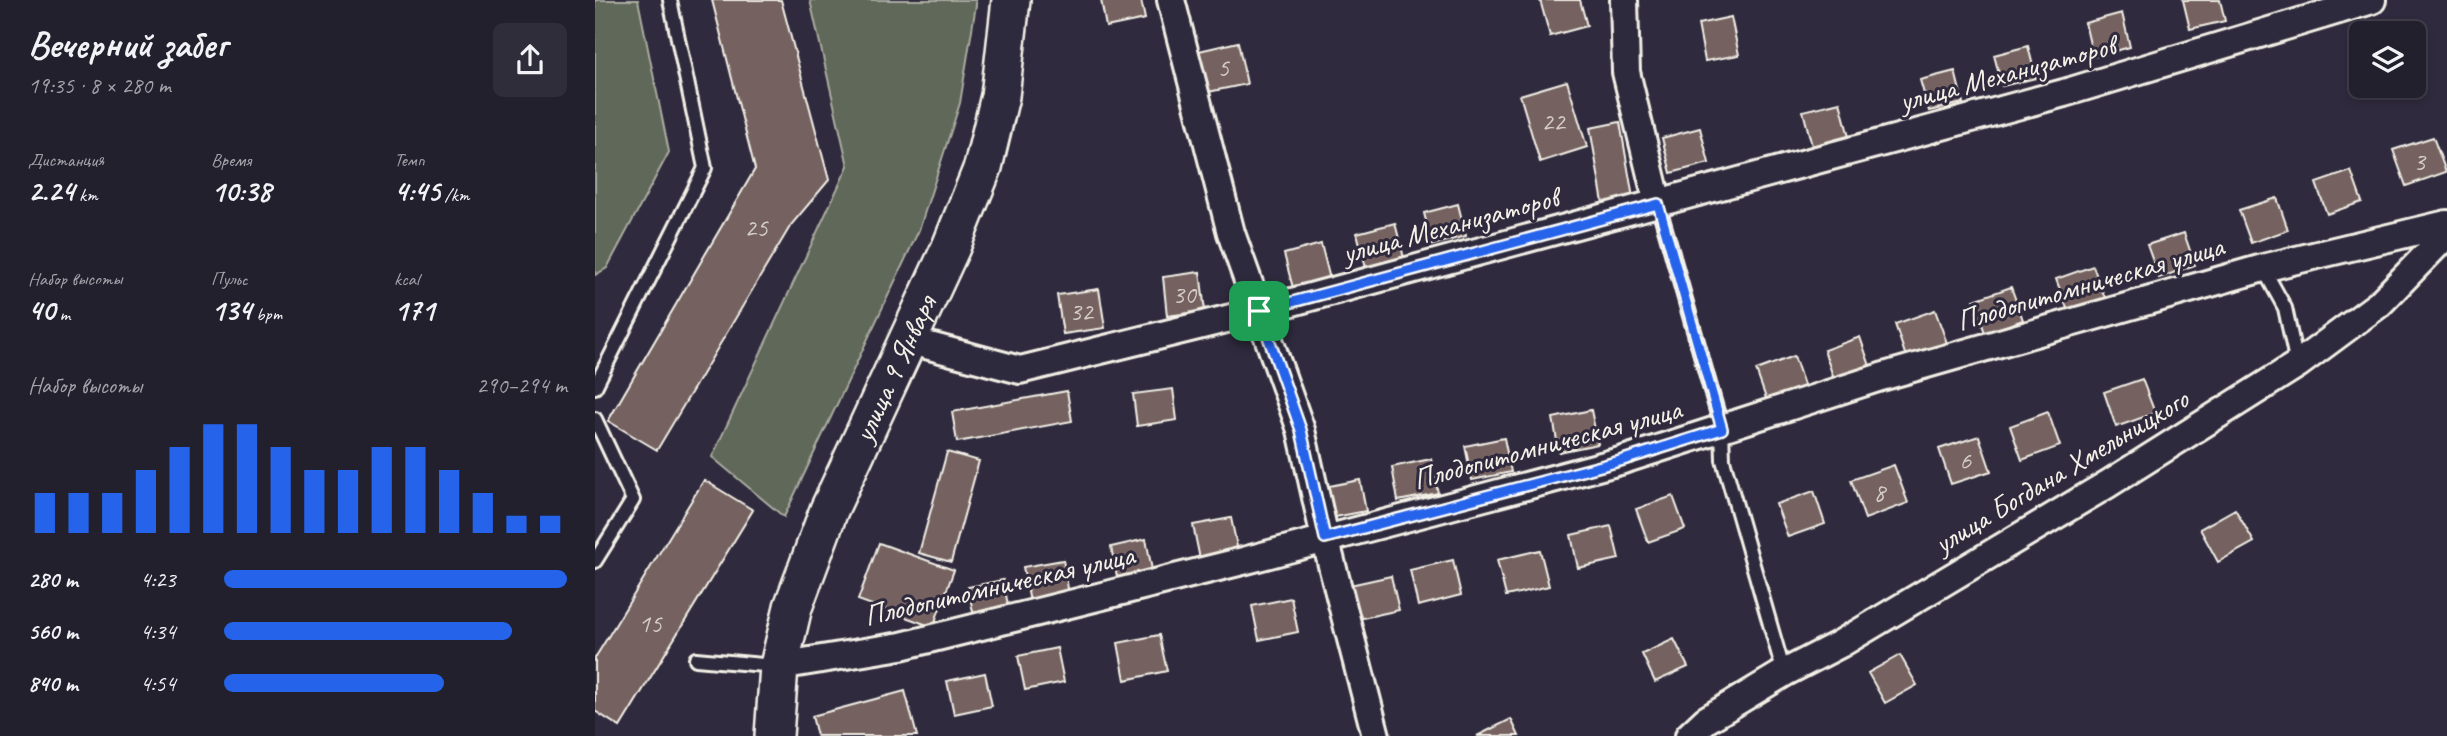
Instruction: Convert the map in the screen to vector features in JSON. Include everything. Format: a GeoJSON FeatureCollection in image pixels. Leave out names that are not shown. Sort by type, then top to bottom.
{"type":"FeatureCollection","features":[{"type":"Feature","properties":{"kind":"main road","name":"улица 9 Января"},"geometry":{"type":"LineString","coordinates":[[774,736],[779,666],[793,607],[829,510],[951,247],[983,167],[1000,96],[1010,0]]}},
{"type":"Feature","properties":{"kind":"street"},"geometry":{"type":"LineString","coordinates":[[1171,0],[1231,233],[1301,430],[1325,538],[1376,736]]}},
{"type":"Feature","properties":{"kind":"street"},"geometry":{"type":"LineString","coordinates":[[1624,0],[1626,72],[1658,204]]}},
{"type":"Feature","properties":{"kind":"street","name":"улица Механизаторов"},"geometry":{"type":"LineString","coordinates":[[907,340],[1020,370],[1259,311],[2064,93],[2372,0]]}},
{"type":"Feature","properties":{"kind":"street","name":"Плодопитомническая улица"},"geometry":{"type":"LineString","coordinates":[[779,666],[901,646],[964,631],[1620,461],[1881,377],[2263,268],[2447,224]]}},
{"type":"Feature","properties":{"kind":"street","name":"улица Богдана Хмельницкого"},"geometry":{"type":"LineString","coordinates":[[1689,736],[1706,720],[2108,485],[2298,364],[2379,304],[2447,233]]}},
{"type":"Feature","properties":{"kind":"lane"},"geometry":{"type":"LineString","coordinates":[[595,387],[705,168],[670,0]]}},
{"type":"Feature","properties":{"kind":"lane"},"geometry":{"type":"LineString","coordinates":[[1658,204],[1722,429],[1723,460],[1784,673]]}},
{"type":"Feature","properties":{"kind":"lane"},"geometry":{"type":"LineString","coordinates":[[2263,268],[2285,308],[2298,364]]}},
{"type":"Feature","properties":{"kind":"lane"},"geometry":{"type":"LineString","coordinates":[[595,419],[633,500],[595,561]]}},
{"type":"Feature","properties":{"kind":"lane"},"geometry":{"type":"LineString","coordinates":[[696,659],[779,666]]}},
{"type":"Feature","properties":{"kind":"green space"},"geometry":{"type":"Polygon","coordinates":[[[595,0],[638,0],[669,152],[607,268],[595,275],[595,0]]]}},
{"type":"Feature","properties":{"kind":"green space"},"geometry":{"type":"Polygon","coordinates":[[[810,0],[976,0],[976,5],[960,103],[919,230],[784,517],[712,457],[848,166],[810,0]]]}},
{"type":"Feature","properties":{"kind":"building"},"geometry":{"type":"Polygon","coordinates":[[[712,0],[781,0],[829,180],[791,225],[657,450],[608,421],[755,169],[712,0]]]}},
{"type":"Feature","properties":{"kind":"building"},"geometry":{"type":"Polygon","coordinates":[[[1101,0],[1141,0],[1145,19],[1106,27],[1101,0]]]}},
{"type":"Feature","properties":{"kind":"building"},"geometry":{"type":"Polygon","coordinates":[[[1540,0],[1580,0],[1587,26],[1550,36],[1540,0]]]}},
{"type":"Feature","properties":{"kind":"building"},"geometry":{"type":"Polygon","coordinates":[[[2183,0],[2220,0],[2225,21],[2190,29],[2183,0]]]}},
{"type":"Feature","properties":{"kind":"building"},"geometry":{"type":"Polygon","coordinates":[[[2122,13],[2130,47],[2093,57],[2085,23],[2122,13]]]}},
{"type":"Feature","properties":{"kind":"building"},"geometry":{"type":"Polygon","coordinates":[[[1731,17],[1739,55],[1705,61],[1698,24],[1731,17]]]}},
{"type":"Feature","properties":{"kind":"building"},"geometry":{"type":"Polygon","coordinates":[[[1238,42],[1247,84],[1208,92],[1199,51],[1238,42]]]}},
{"type":"Feature","properties":{"kind":"building"},"geometry":{"type":"Polygon","coordinates":[[[2028,46],[2036,78],[2002,86],[1994,55],[2028,46]]]}},
{"type":"Feature","properties":{"kind":"building"},"geometry":{"type":"Polygon","coordinates":[[[1955,71],[1963,103],[1929,111],[1920,80],[1955,71]]]}},
{"type":"Feature","properties":{"kind":"building"},"geometry":{"type":"Polygon","coordinates":[[[1567,81],[1587,147],[1540,162],[1520,95],[1567,81]]]}},
{"type":"Feature","properties":{"kind":"building"},"geometry":{"type":"Polygon","coordinates":[[[1840,102],[1849,137],[1812,146],[1803,111],[1840,102]]]}},
{"type":"Feature","properties":{"kind":"building"},"geometry":{"type":"Polygon","coordinates":[[[1620,122],[1633,198],[1603,203],[1590,128],[1620,122]]]}},
{"type":"Feature","properties":{"kind":"building"},"geometry":{"type":"Polygon","coordinates":[[[1700,128],[1709,163],[1671,173],[1662,138],[1700,128]]]}},
{"type":"Feature","properties":{"kind":"building"},"geometry":{"type":"Polygon","coordinates":[[[2433,137],[2446,172],[2406,186],[2393,150],[2433,137]]]}},
{"type":"Feature","properties":{"kind":"building"},"geometry":{"type":"Polygon","coordinates":[[[2351,171],[2362,202],[2327,214],[2316,183],[2351,171]]]}},
{"type":"Feature","properties":{"kind":"building"},"geometry":{"type":"Polygon","coordinates":[[[2277,198],[2288,230],[2251,243],[2239,210],[2277,198]]]}},
{"type":"Feature","properties":{"kind":"building"},"geometry":{"type":"Polygon","coordinates":[[[1458,204],[1466,236],[1432,245],[1424,213],[1458,204]]]}},
{"type":"Feature","properties":{"kind":"building"},"geometry":{"type":"Polygon","coordinates":[[[1395,223],[1404,258],[1366,268],[1357,233],[1395,223]]]}},
{"type":"Feature","properties":{"kind":"building"},"geometry":{"type":"Polygon","coordinates":[[[2184,233],[2195,265],[2159,278],[2147,245],[2184,233]]]}},
{"type":"Feature","properties":{"kind":"building"},"geometry":{"type":"Polygon","coordinates":[[[1321,244],[1330,279],[1293,288],[1284,254],[1321,244]]]}},
{"type":"Feature","properties":{"kind":"building"},"geometry":{"type":"Polygon","coordinates":[[[2093,266],[2105,298],[2068,311],[2056,279],[2093,266]]]}},
{"type":"Feature","properties":{"kind":"building"},"geometry":{"type":"Polygon","coordinates":[[[1200,272],[1205,311],[1167,316],[1163,277],[1200,272]]]}},
{"type":"Feature","properties":{"kind":"building"},"geometry":{"type":"Polygon","coordinates":[[[2011,287],[2023,320],[1985,333],[1974,300],[2011,287]]]}},
{"type":"Feature","properties":{"kind":"building"},"geometry":{"type":"Polygon","coordinates":[[[1099,289],[1105,328],[1063,334],[1057,295],[1099,289]]]}},
{"type":"Feature","properties":{"kind":"building"},"geometry":{"type":"Polygon","coordinates":[[[1935,310],[1948,346],[1907,360],[1895,324],[1935,310]]]}},
{"type":"Feature","properties":{"kind":"building"},"geometry":{"type":"Polygon","coordinates":[[[1860,337],[1871,369],[1835,382],[1824,350],[1860,337]]]}},
{"type":"Feature","properties":{"kind":"building"},"geometry":{"type":"Polygon","coordinates":[[[1794,356],[1806,391],[1768,404],[1756,370],[1794,356]]]}},
{"type":"Feature","properties":{"kind":"building"},"geometry":{"type":"Polygon","coordinates":[[[2142,379],[2155,413],[2116,427],[2104,392],[2142,379]]]}},
{"type":"Feature","properties":{"kind":"building"},"geometry":{"type":"Polygon","coordinates":[[[1173,389],[1177,420],[1137,426],[1133,394],[1173,389]]]}},
{"type":"Feature","properties":{"kind":"building"},"geometry":{"type":"Polygon","coordinates":[[[1067,391],[1072,421],[957,442],[952,412],[1067,391]]]}},
{"type":"Feature","properties":{"kind":"building"},"geometry":{"type":"Polygon","coordinates":[[[1591,410],[1598,444],[1559,452],[1553,418],[1591,410]]]}},
{"type":"Feature","properties":{"kind":"building"},"geometry":{"type":"Polygon","coordinates":[[[2048,412],[2060,446],[2022,460],[2010,426],[2048,412]]]}},
{"type":"Feature","properties":{"kind":"building"},"geometry":{"type":"Polygon","coordinates":[[[1979,436],[1991,471],[1951,484],[1939,449],[1979,436]]]}},
{"type":"Feature","properties":{"kind":"building"},"geometry":{"type":"Polygon","coordinates":[[[1504,438],[1511,472],[1472,480],[1465,446],[1504,438]]]}},
{"type":"Feature","properties":{"kind":"building"},"geometry":{"type":"Polygon","coordinates":[[[947,452],[979,461],[951,562],[919,553],[947,452]]]}},
{"type":"Feature","properties":{"kind":"building"},"geometry":{"type":"Polygon","coordinates":[[[1431,459],[1438,493],[1398,501],[1392,467],[1431,459]]]}},
{"type":"Feature","properties":{"kind":"building"},"geometry":{"type":"Polygon","coordinates":[[[1894,465],[1908,503],[1865,519],[1851,480],[1894,465]]]}},
{"type":"Feature","properties":{"kind":"building"},"geometry":{"type":"Polygon","coordinates":[[[704,480],[753,510],[620,727],[595,711],[595,658],[704,480]]]}},
{"type":"Feature","properties":{"kind":"building"},"geometry":{"type":"Polygon","coordinates":[[[1360,480],[1366,511],[1330,518],[1324,487],[1360,480]]]}},
{"type":"Feature","properties":{"kind":"building"},"geometry":{"type":"Polygon","coordinates":[[[1814,491],[1825,524],[1788,537],[1776,504],[1814,491]]]}},
{"type":"Feature","properties":{"kind":"building"},"geometry":{"type":"Polygon","coordinates":[[[1673,496],[1685,529],[1648,542],[1636,509],[1673,496]]]}},
{"type":"Feature","properties":{"kind":"building"},"geometry":{"type":"Polygon","coordinates":[[[2235,509],[2254,542],[2218,562],[2200,529],[2235,509]]]}},
{"type":"Feature","properties":{"kind":"building"},"geometry":{"type":"Polygon","coordinates":[[[1231,518],[1238,551],[1200,559],[1193,525],[1231,518]]]}},
{"type":"Feature","properties":{"kind":"building"},"geometry":{"type":"Polygon","coordinates":[[[1611,526],[1619,559],[1578,568],[1571,535],[1611,526]]]}},
{"type":"Feature","properties":{"kind":"building"},"geometry":{"type":"Polygon","coordinates":[[[1146,539],[1152,570],[1117,577],[1111,547],[1146,539]]]}},
{"type":"Feature","properties":{"kind":"building"},"geometry":{"type":"Polygon","coordinates":[[[879,543],[954,570],[933,627],[858,600],[879,543]]]}},
{"type":"Feature","properties":{"kind":"building"},"geometry":{"type":"Polygon","coordinates":[[[1540,550],[1549,586],[1506,596],[1497,560],[1540,550]]]}},
{"type":"Feature","properties":{"kind":"building"},"geometry":{"type":"Polygon","coordinates":[[[1063,560],[1069,594],[1030,602],[1023,567],[1063,560]]]}},
{"type":"Feature","properties":{"kind":"building"},"geometry":{"type":"Polygon","coordinates":[[[1453,560],[1461,595],[1418,606],[1410,570],[1453,560]]]}},
{"type":"Feature","properties":{"kind":"building"},"geometry":{"type":"Polygon","coordinates":[[[1391,576],[1399,610],[1358,619],[1350,585],[1391,576]]]}},
{"type":"Feature","properties":{"kind":"building"},"geometry":{"type":"Polygon","coordinates":[[[1003,580],[1009,610],[974,617],[968,587],[1003,580]]]}},
{"type":"Feature","properties":{"kind":"building"},"geometry":{"type":"Polygon","coordinates":[[[1291,598],[1298,632],[1259,640],[1252,606],[1291,598]]]}},
{"type":"Feature","properties":{"kind":"building"},"geometry":{"type":"Polygon","coordinates":[[[1159,635],[1167,671],[1125,680],[1118,643],[1159,635]]]}},
{"type":"Feature","properties":{"kind":"building"},"geometry":{"type":"Polygon","coordinates":[[[1674,639],[1688,667],[1655,682],[1642,654],[1674,639]]]}},
{"type":"Feature","properties":{"kind":"building"},"geometry":{"type":"Polygon","coordinates":[[[1057,648],[1064,682],[1025,690],[1018,656],[1057,648]]]}},
{"type":"Feature","properties":{"kind":"building"},"geometry":{"type":"Polygon","coordinates":[[[1900,655],[1917,685],[1885,703],[1868,673],[1900,655]]]}},
{"type":"Feature","properties":{"kind":"building"},"geometry":{"type":"Polygon","coordinates":[[[985,673],[992,706],[954,714],[947,681],[985,673]]]}},
{"type":"Feature","properties":{"kind":"building"},"geometry":{"type":"Polygon","coordinates":[[[905,691],[917,736],[817,736],[812,716],[905,691]]]}},
{"type":"Feature","properties":{"kind":"building"},"geometry":{"type":"Polygon","coordinates":[[[1511,719],[1519,736],[1477,736],[1511,719]]]}},
{"type":"Feature","properties":{"kind":"route"},"geometry":{"type":"LineString","coordinates":[[1658,204],[1722,429],[1620,461],[1325,538],[1301,430],[1259,311],[1658,204]]}}]}
